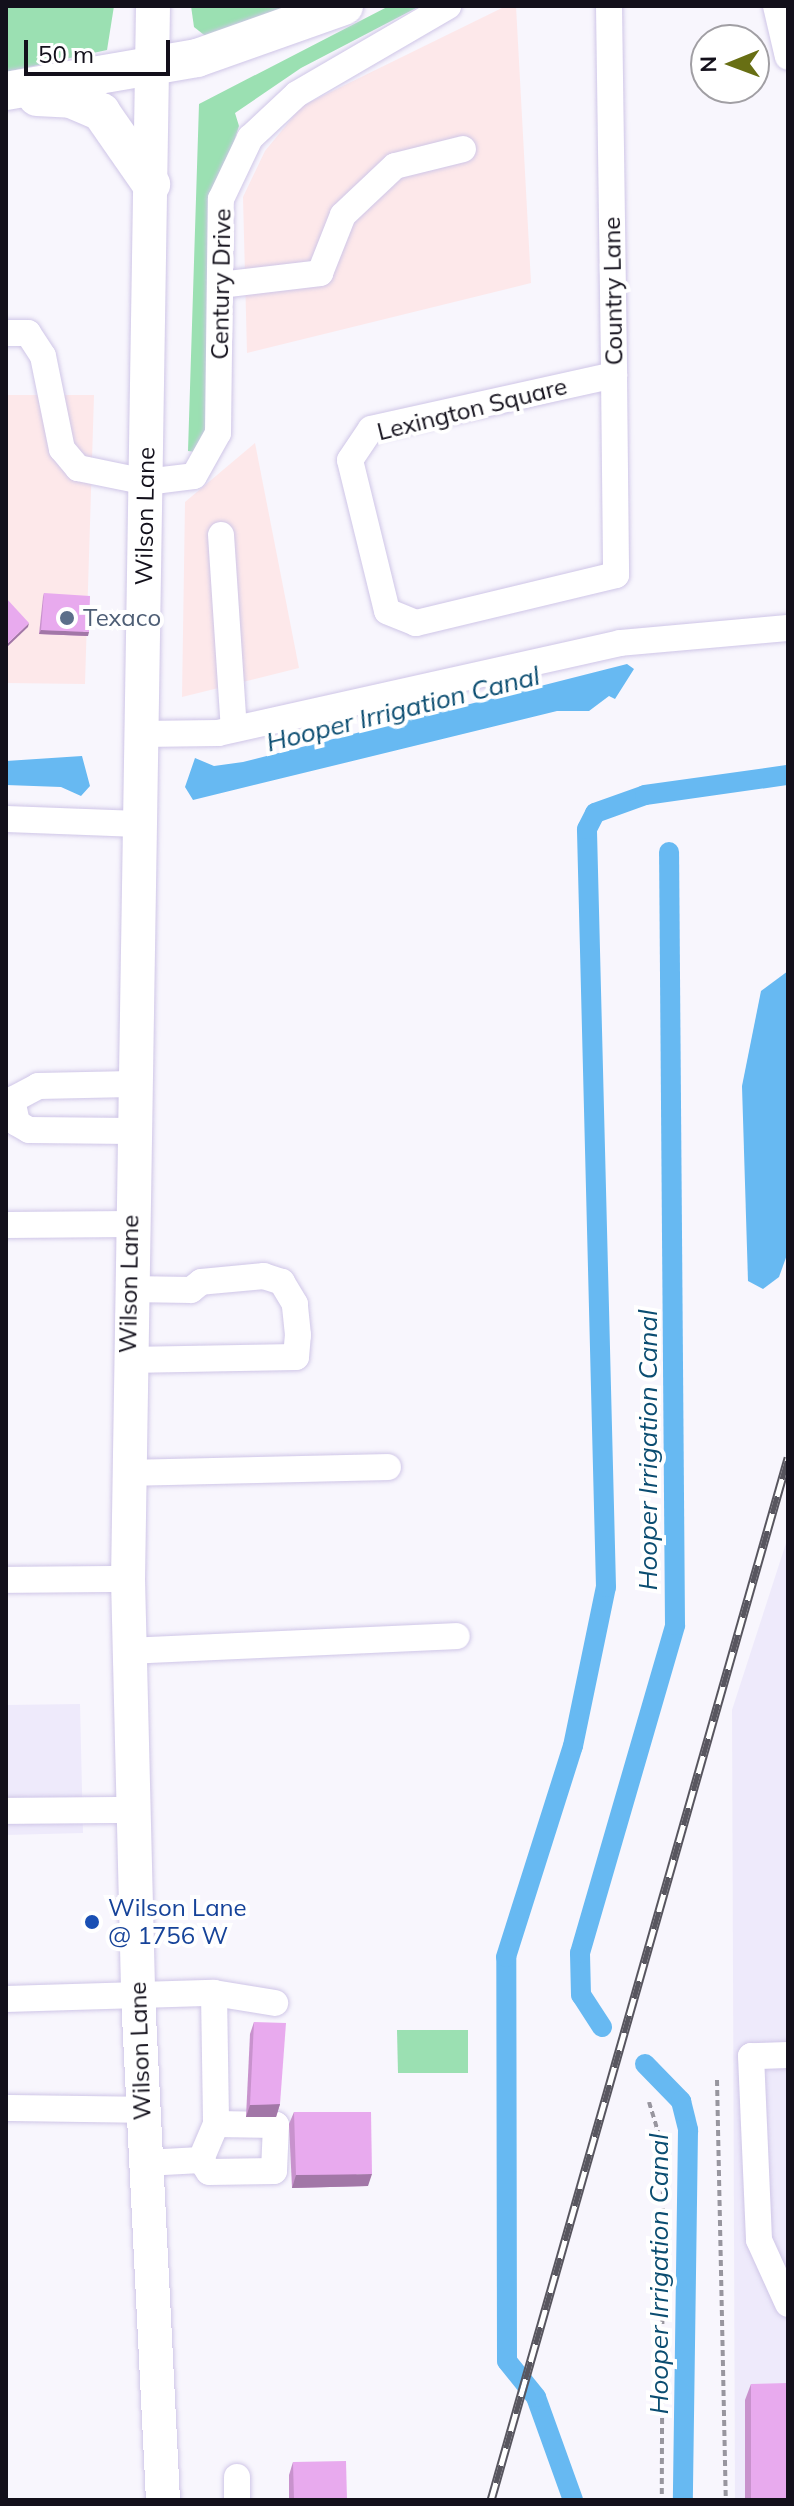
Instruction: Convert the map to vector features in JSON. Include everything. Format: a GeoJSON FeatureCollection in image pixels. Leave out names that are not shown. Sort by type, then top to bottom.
{"type":"FeatureCollection","features":[{"type":"Feature","properties":{"kind":"highway"},"geometry":{"type":"LineString","coordinates":[[6,93],[234,49],[344,6]]}},
{"type":"Feature","properties":{"kind":"highway"},"geometry":{"type":"LineString","coordinates":[[6,93],[71,99],[101,112],[151,184]]}},
{"type":"Feature","properties":{"kind":"main road","name":"Wilson Lane"},"geometry":{"type":"LineString","coordinates":[[153,6],[127,1473],[138,1996],[163,2500]]}},
{"type":"Feature","properties":{"kind":"street","name":"Century Drive"},"geometry":{"type":"LineString","coordinates":[[146,482],[194,476],[218,433],[221,199],[250,138],[297,94],[448,6]]}},
{"type":"Feature","properties":{"kind":"street","name":"Country Lane"},"geometry":{"type":"LineString","coordinates":[[609,6],[616,575]]}},
{"type":"Feature","properties":{"kind":"street"},"geometry":{"type":"LineString","coordinates":[[776,6],[788,57]]}},
{"type":"Feature","properties":{"kind":"street"},"geometry":{"type":"LineString","coordinates":[[220,285],[320,273],[343,215],[395,166],[463,149]]}},
{"type":"Feature","properties":{"kind":"street"},"geometry":{"type":"LineString","coordinates":[[6,333],[28,333],[43,356],[62,449],[78,468],[146,482]]}},
{"type":"Feature","properties":{"kind":"street","name":"Lexington Square"},"geometry":{"type":"LineString","coordinates":[[614,375],[371,429],[350,460],[387,611],[416,623],[616,575]]}},
{"type":"Feature","properties":{"kind":"street"},"geometry":{"type":"LineString","coordinates":[[221,535],[234,729]]}},
{"type":"Feature","properties":{"kind":"street"},"geometry":{"type":"LineString","coordinates":[[141,734],[234,729],[620,643],[788,628]]}},
{"type":"Feature","properties":{"kind":"street"},"geometry":{"type":"LineString","coordinates":[[6,819],[139,824]]}},
{"type":"Feature","properties":{"kind":"street"},"geometry":{"type":"LineString","coordinates":[[132,1084],[14,1089],[12,1112],[18,1130],[132,1131]]}},
{"type":"Feature","properties":{"kind":"street"},"geometry":{"type":"LineString","coordinates":[[6,1225],[130,1224]]}},
{"type":"Feature","properties":{"kind":"street"},"geometry":{"type":"LineString","coordinates":[[128,1360],[296,1357],[298,1335],[295,1304],[282,1282],[264,1276],[201,1282],[191,1290],[129,1289]]}},
{"type":"Feature","properties":{"kind":"street"},"geometry":{"type":"LineString","coordinates":[[127,1473],[388,1467]]}},
{"type":"Feature","properties":{"kind":"street"},"geometry":{"type":"LineString","coordinates":[[6,1580],[128,1579]]}},
{"type":"Feature","properties":{"kind":"street"},"geometry":{"type":"LineString","coordinates":[[129,1651],[457,1636]]}},
{"type":"Feature","properties":{"kind":"street"},"geometry":{"type":"LineString","coordinates":[[6,1811],[132,1810]]}},
{"type":"Feature","properties":{"kind":"street"},"geometry":{"type":"LineString","coordinates":[[201,2160],[216,2124],[214,1993]]}},
{"type":"Feature","properties":{"kind":"street"},"geometry":{"type":"LineString","coordinates":[[6,1999],[214,1993],[275,2003]]}},
{"type":"Feature","properties":{"kind":"street"},"geometry":{"type":"LineString","coordinates":[[788,2055],[751,2056],[759,2240],[788,2304]]}},
{"type":"Feature","properties":{"kind":"street"},"geometry":{"type":"LineString","coordinates":[[6,2108],[142,2110]]}},
{"type":"Feature","properties":{"kind":"street"},"geometry":{"type":"LineString","coordinates":[[201,2160],[209,2172],[274,2171],[276,2125],[216,2124]]}},
{"type":"Feature","properties":{"kind":"street"},"geometry":{"type":"LineString","coordinates":[[145,2163],[201,2160]]}},
{"type":"Feature","properties":{"kind":"path"},"geometry":{"type":"LineString","coordinates":[[717,2080],[726,2500]]}},
{"type":"Feature","properties":{"kind":"path"},"geometry":{"type":"LineString","coordinates":[[649,2102],[663,2148],[662,2500]]}},
{"type":"Feature","properties":{"kind":"shaded area"},"geometry":{"type":"Polygon","coordinates":[[[506,6],[516,6],[531,283],[247,353],[243,197],[265,151],[302,106],[506,6]]]}},
{"type":"Feature","properties":{"kind":"shaded area"},"geometry":{"type":"Polygon","coordinates":[[[6,395],[94,395],[85,684],[6,683],[6,395]]]}},
{"type":"Feature","properties":{"kind":"shaded area"},"geometry":{"type":"Polygon","coordinates":[[[255,443],[299,668],[182,697],[185,502],[255,443]]]}},
{"type":"Feature","properties":{"kind":"shaded area"},"geometry":{"type":"Polygon","coordinates":[[[788,1537],[788,2500],[735,2500],[732,1710],[788,1537]]]}},
{"type":"Feature","properties":{"kind":"shaded area"},"geometry":{"type":"Polygon","coordinates":[[[80,1704],[83,1833],[6,1835],[6,1705],[80,1704]]]}},
{"type":"Feature","properties":{"kind":"green space"},"geometry":{"type":"Polygon","coordinates":[[[6,6],[114,6],[107,50],[6,72],[6,6]]]}},
{"type":"Feature","properties":{"kind":"green space"},"geometry":{"type":"Polygon","coordinates":[[[191,6],[317,6],[208,38],[194,27],[191,6]]]}},
{"type":"Feature","properties":{"kind":"green space"},"geometry":{"type":"Polygon","coordinates":[[[389,6],[420,6],[301,68],[235,113],[239,126],[225,169],[216,420],[196,452],[188,451],[199,104],[389,6]]]}},
{"type":"Feature","properties":{"kind":"green space"},"geometry":{"type":"Polygon","coordinates":[[[397,2030],[468,2030],[468,2073],[398,2073],[397,2030]]]}},
{"type":"Feature","properties":{"kind":"water"},"geometry":{"type":"Polygon","coordinates":[[[627,664],[634,669],[615,699],[609,696],[589,711],[557,711],[193,800],[185,787],[195,758],[214,766],[243,762],[627,664]]]}},
{"type":"Feature","properties":{"kind":"water"},"geometry":{"type":"Polygon","coordinates":[[[82,756],[90,786],[81,796],[61,787],[6,785],[6,761],[82,756]]]}},
{"type":"Feature","properties":{"kind":"water"},"geometry":{"type":"Polygon","coordinates":[[[788,971],[788,1252],[779,1277],[763,1289],[748,1281],[742,1086],[761,991],[788,971]]]}},
{"type":"Feature","properties":{"kind":"building"},"geometry":{"type":"Polygon","coordinates":[[[44,593],[90,596],[89,632],[41,630],[44,593]]]}},
{"type":"Feature","properties":{"kind":"building"},"geometry":{"type":"Polygon","coordinates":[[[6,598],[29,623],[6,645],[6,598]]]}},
{"type":"Feature","properties":{"kind":"building"},"geometry":{"type":"Polygon","coordinates":[[[254,2022],[286,2023],[280,2104],[250,2105],[254,2022]]]}},
{"type":"Feature","properties":{"kind":"building"},"geometry":{"type":"Polygon","coordinates":[[[294,2112],[371,2112],[372,2174],[296,2175],[294,2112]]]}},
{"type":"Feature","properties":{"kind":"building"},"geometry":{"type":"Polygon","coordinates":[[[788,2383],[788,2500],[751,2500],[751,2384],[788,2383]]]}},
{"type":"Feature","properties":{"kind":"building"},"geometry":{"type":"Polygon","coordinates":[[[346,2461],[347,2500],[294,2500],[293,2462],[346,2461]]]}},
{"type":"Feature","properties":{"kind":"waterway"},"geometry":{"type":"LineString","coordinates":[[573,2500],[536,2397],[507,2361],[506,1957],[573,1746],[606,1587],[587,829],[595,813],[645,795],[788,775]]}},
{"type":"Feature","properties":{"kind":"waterway","name":"Hooper Irrigation Canal"},"geometry":{"type":"LineString","coordinates":[[602,2027],[581,1995],[580,1953],[675,1625],[669,852]]}},
{"type":"Feature","properties":{"kind":"waterway","name":"Hooper Irrigation Canal"},"geometry":{"type":"LineString","coordinates":[[645,2064],[681,2101],[688,2130],[683,2500]]}},
{"type":"Feature","properties":{"kind":"railway"},"geometry":{"type":"LineString","coordinates":[[491,2500],[788,1458]]}},
{"type":"Feature","properties":{"kind":"place","name":"Texaco"},"geometry":{"type":"Point","coordinates":[67,618]}},
{"type":"Feature","properties":{"kind":"place","name":"Wilson Lane @ 1756 W"},"geometry":{"type":"Point","coordinates":[92,1922]}}]}
